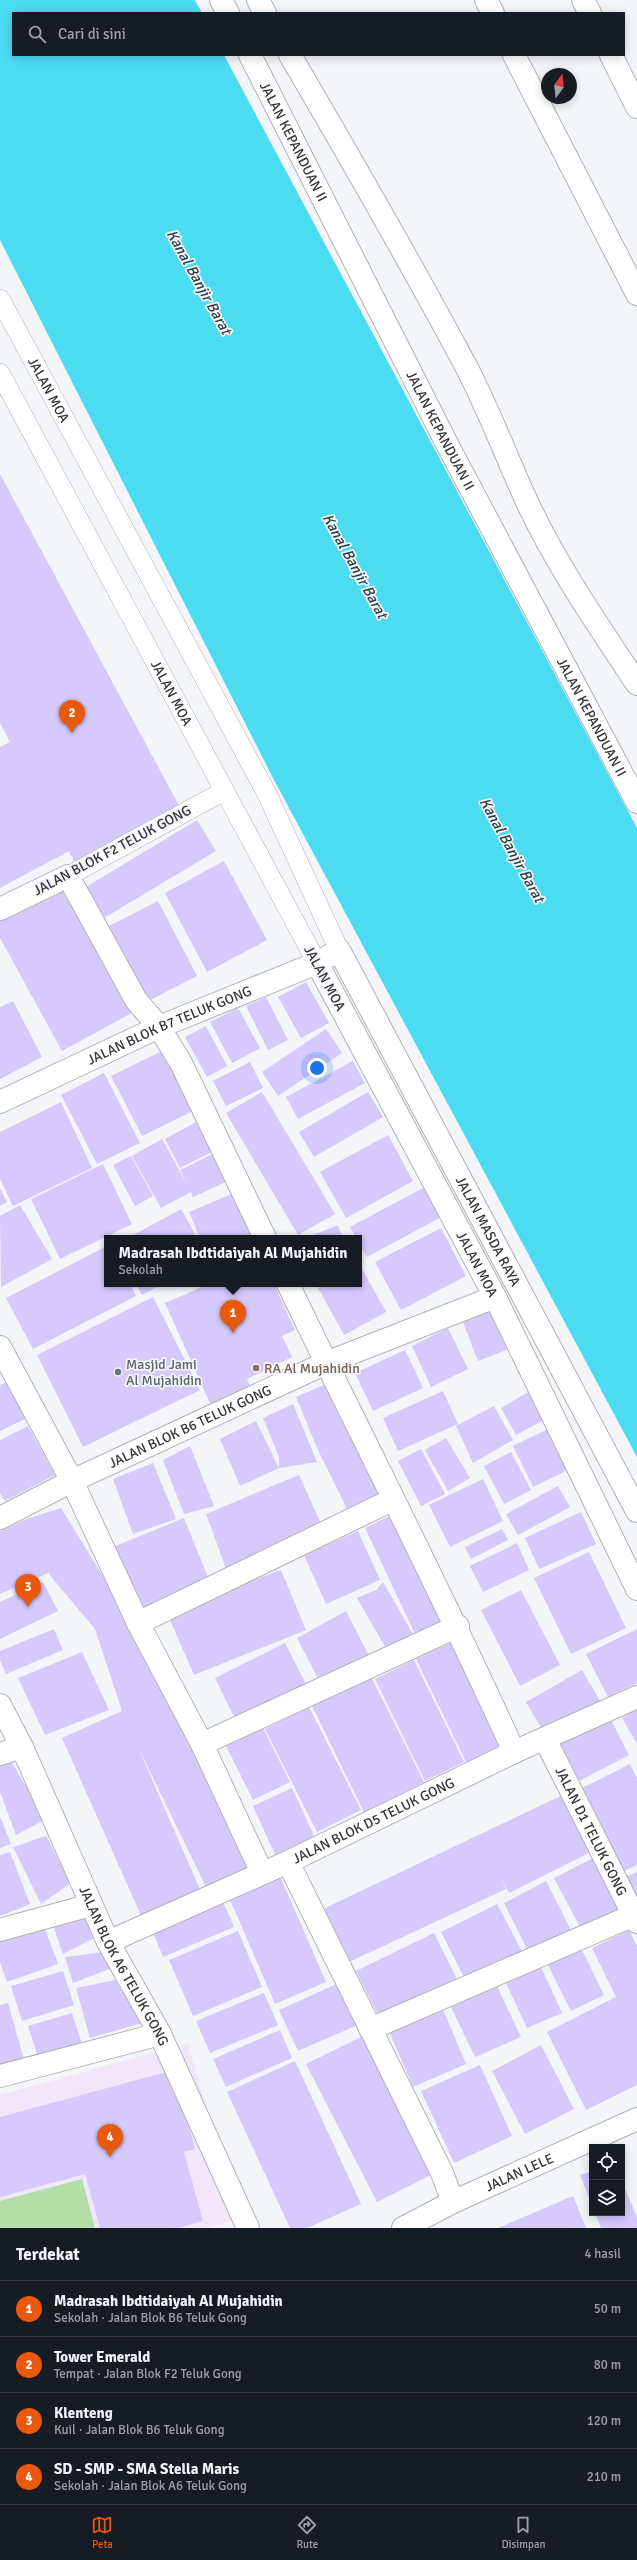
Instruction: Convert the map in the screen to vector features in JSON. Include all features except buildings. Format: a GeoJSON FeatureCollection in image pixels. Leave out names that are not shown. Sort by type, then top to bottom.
{"type":"FeatureCollection","features":[{"type":"Feature","properties":{"kind":"main road"},"geometry":{"type":"LineString","coordinates":[[221,0],[227,12]]}},
{"type":"Feature","properties":{"kind":"main road"},"geometry":{"type":"LineString","coordinates":[[258,0],[264,12]]}},
{"type":"Feature","properties":{"kind":"main road"},"geometry":{"type":"LineString","coordinates":[[486,0],[492,12]]}},
{"type":"Feature","properties":{"kind":"main road"},"geometry":{"type":"LineString","coordinates":[[583,0],[589,12]]}},
{"type":"Feature","properties":{"kind":"main road","name":"JALAN KEPANDUAN II"},"geometry":{"type":"LineString","coordinates":[[251,56],[446,442],[637,802]]}},
{"type":"Feature","properties":{"kind":"main road"},"geometry":{"type":"LineString","coordinates":[[291,56],[366,183],[467,370],[495,424],[527,502],[574,587],[637,684]]}},
{"type":"Feature","properties":{"kind":"main road"},"geometry":{"type":"LineString","coordinates":[[515,56],[637,294]]}},
{"type":"Feature","properties":{"kind":"main road"},"geometry":{"type":"LineString","coordinates":[[612,56],[637,107]]}},
{"type":"Feature","properties":{"kind":"main road"},"geometry":{"type":"LineString","coordinates":[[68,876],[136,1000],[159,1027],[181,1063],[264,1235]]}},
{"type":"Feature","properties":{"kind":"main road","name":"JALAN BLOK F2 TELUK GONG"},"geometry":{"type":"LineString","coordinates":[[0,909],[68,876]]}},
{"type":"Feature","properties":{"kind":"main road","name":"JALAN BLOK B7 TELUK GONG"},"geometry":{"type":"LineString","coordinates":[[0,1102],[159,1027],[317,963],[339,950]]}},
{"type":"Feature","properties":{"kind":"main road","name":"JALAN MASDA RAYA"},"geometry":{"type":"LineString","coordinates":[[339,950],[637,1511]]}},
{"type":"Feature","properties":{"kind":"main road","name":"JALAN MOA"},"geometry":{"type":"LineString","coordinates":[[317,963],[495,1297],[637,1589]]}},
{"type":"Feature","properties":{"kind":"main road"},"geometry":{"type":"LineString","coordinates":[[289,1287],[392,1500],[458,1626],[514,1752]]}},
{"type":"Feature","properties":{"kind":"main road","name":"JALAN BLOK B6 TELUK GONG"},"geometry":{"type":"LineString","coordinates":[[0,1518],[72,1481],[326,1363],[495,1297]]}},
{"type":"Feature","properties":{"kind":"main road"},"geometry":{"type":"LineString","coordinates":[[0,1347],[72,1481],[138,1623],[202,1744],[262,1873]]}},
{"type":"Feature","properties":{"kind":"main road"},"geometry":{"type":"LineString","coordinates":[[138,1623],[392,1500]]}},
{"type":"Feature","properties":{"kind":"main road"},"geometry":{"type":"LineString","coordinates":[[202,1744],[458,1626]]}},
{"type":"Feature","properties":{"kind":"main road","name":"JALAN BLOK D5 TELUK GONG"},"geometry":{"type":"LineString","coordinates":[[108,1942],[288,1862],[514,1752],[637,1697]]}},
{"type":"Feature","properties":{"kind":"main road","name":"JALAN BLOK A6 TELUK GONG"},"geometry":{"type":"LineString","coordinates":[[0,1704],[22,1747],[108,1942],[160,2034],[248,2228]]}},
{"type":"Feature","properties":{"kind":"main road","name":"JALAN D1 TELUK GONG"},"geometry":{"type":"LineString","coordinates":[[545,1739],[635,1919]]}},
{"type":"Feature","properties":{"kind":"main road"},"geometry":{"type":"LineString","coordinates":[[0,1754],[22,1747]]}},
{"type":"Feature","properties":{"kind":"main road"},"geometry":{"type":"LineString","coordinates":[[288,1862],[442,2173],[454,2202]]}},
{"type":"Feature","properties":{"kind":"main road"},"geometry":{"type":"LineString","coordinates":[[0,1930],[91,1905]]}},
{"type":"Feature","properties":{"kind":"main road"},"geometry":{"type":"LineString","coordinates":[[370,2029],[635,1919]]}},
{"type":"Feature","properties":{"kind":"main road"},"geometry":{"type":"LineString","coordinates":[[0,2076],[160,2034]]}},
{"type":"Feature","properties":{"kind":"main road","name":"JALAN LELE"},"geometry":{"type":"LineString","coordinates":[[403,2228],[454,2202],[637,2119]]}},
{"type":"Feature","properties":{"kind":"lane","name":"JALAN MOA"},"geometry":{"type":"LineString","coordinates":[[0,299],[267,794],[339,950]]}},
{"type":"Feature","properties":{"kind":"lane","name":"JALAN MOA"},"geometry":{"type":"LineString","coordinates":[[0,373],[317,963]]}},
{"type":"Feature","properties":{"kind":"lane","name":"JALAN BLOK F2 TELUK GONG"},"geometry":{"type":"LineString","coordinates":[[68,876],[224,791]]}},
{"type":"Feature","properties":{"kind":"shaded area"},"geometry":{"type":"Polygon","coordinates":[[[188,2043],[238,2219],[207,2228],[0,2228],[0,2095],[188,2043]]]}},
{"type":"Feature","properties":{"kind":"green space"},"geometry":{"type":"Polygon","coordinates":[[[82,2179],[95,2228],[0,2228],[0,2201],[82,2179]]]}},
{"type":"Feature","properties":{"kind":"water","name":"Kanal Banjir Barat"},"geometry":{"type":"Polygon","coordinates":[[[0,0],[195,0],[201,12],[12,12],[12,56],[225,56],[637,828],[637,1457],[273,778],[0,240],[0,0]]]}},
{"type":"Feature","properties":{"kind":"place","name":"Tower Emerald"},"geometry":{"type":"Point","coordinates":[72,733]}},
{"type":"Feature","properties":{"kind":"place","name":"Madrasah Ibdtidaiyah Al Mujahidin"},"geometry":{"type":"Point","coordinates":[233,1333]}},
{"type":"Feature","properties":{"kind":"place","name":"RA Al Mujahidin"},"geometry":{"type":"Point","coordinates":[256,1368]}},
{"type":"Feature","properties":{"kind":"place","name":"Masjid Jami Al Mujahidin"},"geometry":{"type":"Point","coordinates":[118,1372]}},
{"type":"Feature","properties":{"kind":"place","name":"Klenteng"},"geometry":{"type":"Point","coordinates":[28,1607]}},
{"type":"Feature","properties":{"kind":"place","name":"SD - SMP - SMA Stella Maris"},"geometry":{"type":"Point","coordinates":[110,2157]}}]}
